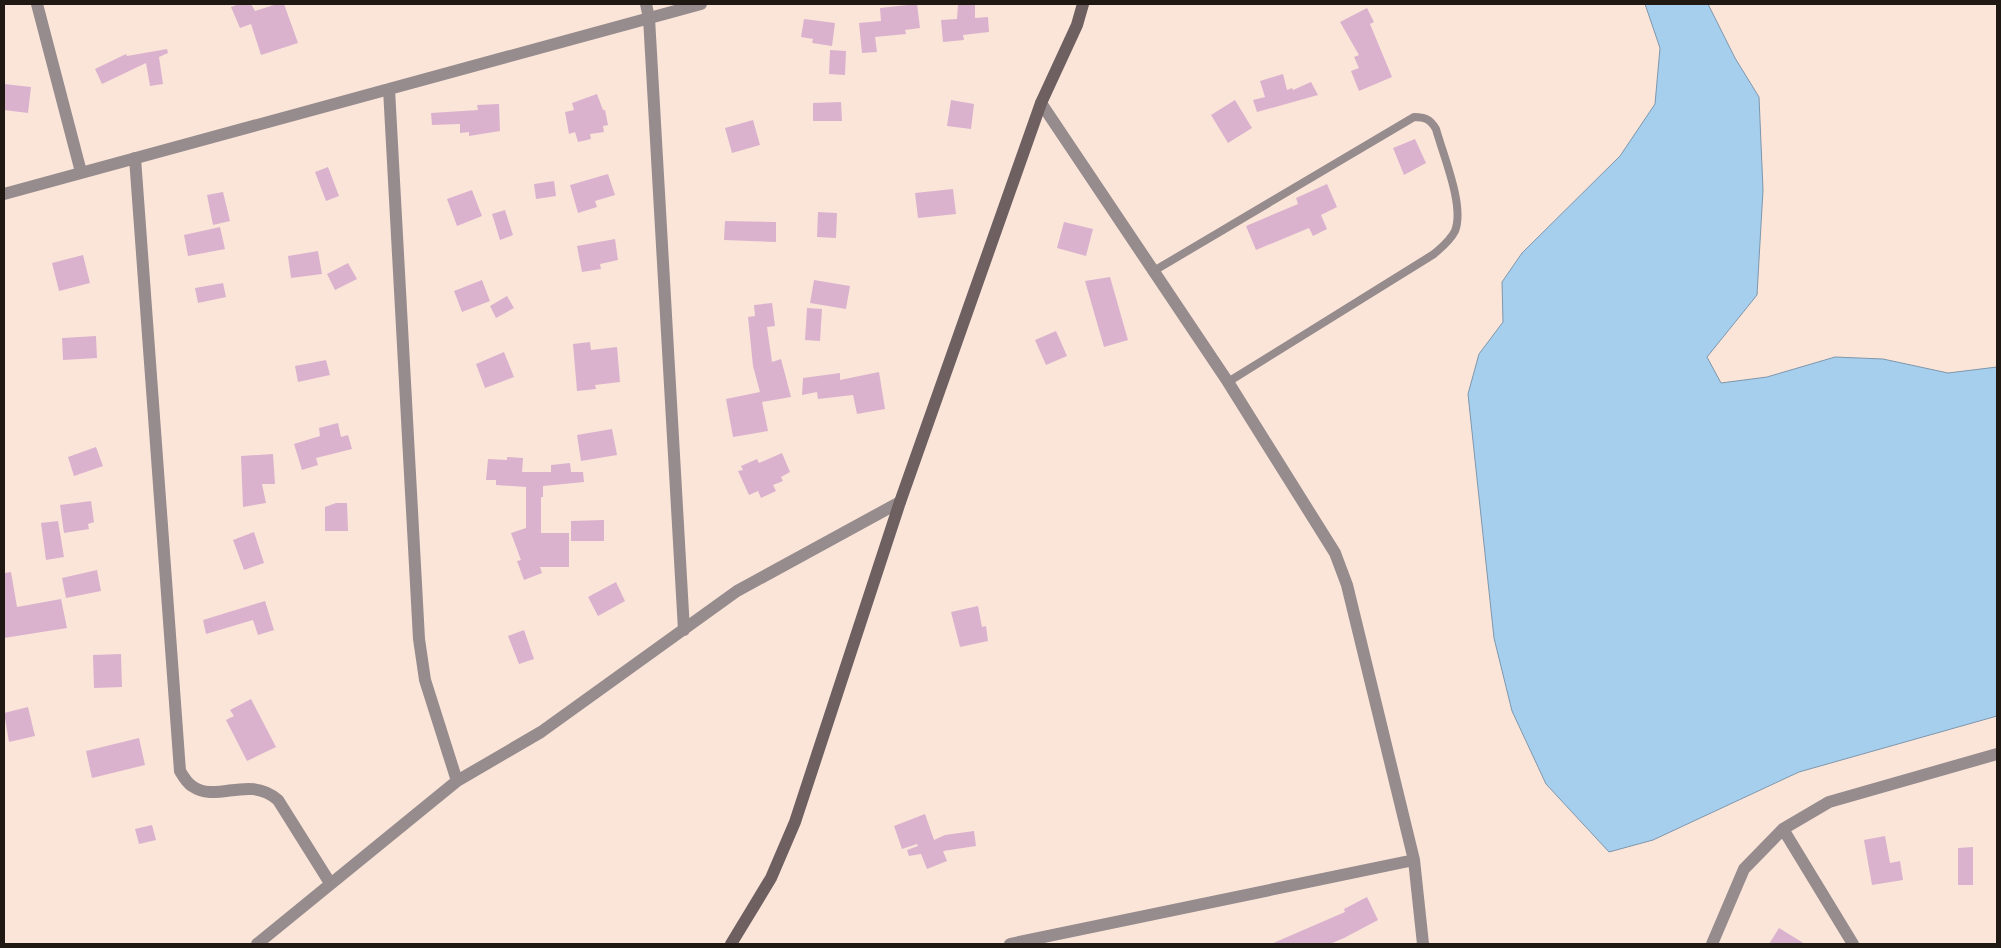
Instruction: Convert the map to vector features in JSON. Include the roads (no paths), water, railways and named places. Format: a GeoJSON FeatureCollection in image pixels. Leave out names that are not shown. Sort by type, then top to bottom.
{"type":"FeatureCollection","features":[{"type":"Feature","properties":{"kind":"street"},"geometry":{"type":"LineString","coordinates":[[36,4],[82,172]]}},
{"type":"Feature","properties":{"kind":"street"},"geometry":{"type":"LineString","coordinates":[[646,4],[684,630]]}},
{"type":"Feature","properties":{"kind":"street"},"geometry":{"type":"LineString","coordinates":[[4,194],[702,4]]}},
{"type":"Feature","properties":{"kind":"street"},"geometry":{"type":"LineString","coordinates":[[731,944],[771,878],[795,822],[900,502],[1041,103],[1077,25],[1083,4]]}},
{"type":"Feature","properties":{"kind":"street"},"geometry":{"type":"LineString","coordinates":[[389,89],[420,638],[425,680],[456,780]]}},
{"type":"Feature","properties":{"kind":"street"},"geometry":{"type":"LineString","coordinates":[[1041,103],[1152,272],[1228,382],[1325,537],[1341,567],[1414,860],[1423,944]]}},
{"type":"Feature","properties":{"kind":"street"},"geometry":{"type":"LineString","coordinates":[[135,158],[180,771],[190,785],[201,792],[256,788],[268,792],[278,800],[330,883]]}},
{"type":"Feature","properties":{"kind":"street"},"geometry":{"type":"LineString","coordinates":[[257,944],[456,780],[541,732],[737,591],[900,502]]}},
{"type":"Feature","properties":{"kind":"street"},"geometry":{"type":"LineString","coordinates":[[1712,944],[1744,869],[1783,829],[1829,802],[1997,754]]}},
{"type":"Feature","properties":{"kind":"street"},"geometry":{"type":"LineString","coordinates":[[1783,829],[1853,944]]}},
{"type":"Feature","properties":{"kind":"street"},"geometry":{"type":"LineString","coordinates":[[1010,944],[1037,942],[1414,860]]}},
{"type":"Feature","properties":{"kind":"lane"},"geometry":{"type":"LineString","coordinates":[[1152,272],[1414,117],[1425,117],[1431,121],[1436,129],[1459,210],[1455,230],[1448,242],[1434,254],[1228,382]]}},
{"type":"Feature","properties":{"kind":"water"},"geometry":{"type":"Polygon","coordinates":[[[1645,4],[1708,4],[1735,58],[1759,97],[1763,190],[1757,295],[1707,357],[1721,383],[1767,377],[1835,357],[1883,359],[1948,373],[1997,367],[1997,716],[1799,772],[1653,840],[1609,852],[1546,784],[1512,711],[1494,638],[1468,394],[1479,354],[1503,322],[1502,282],[1522,253],[1620,156],[1655,104],[1660,48],[1645,4]]]}}]}
